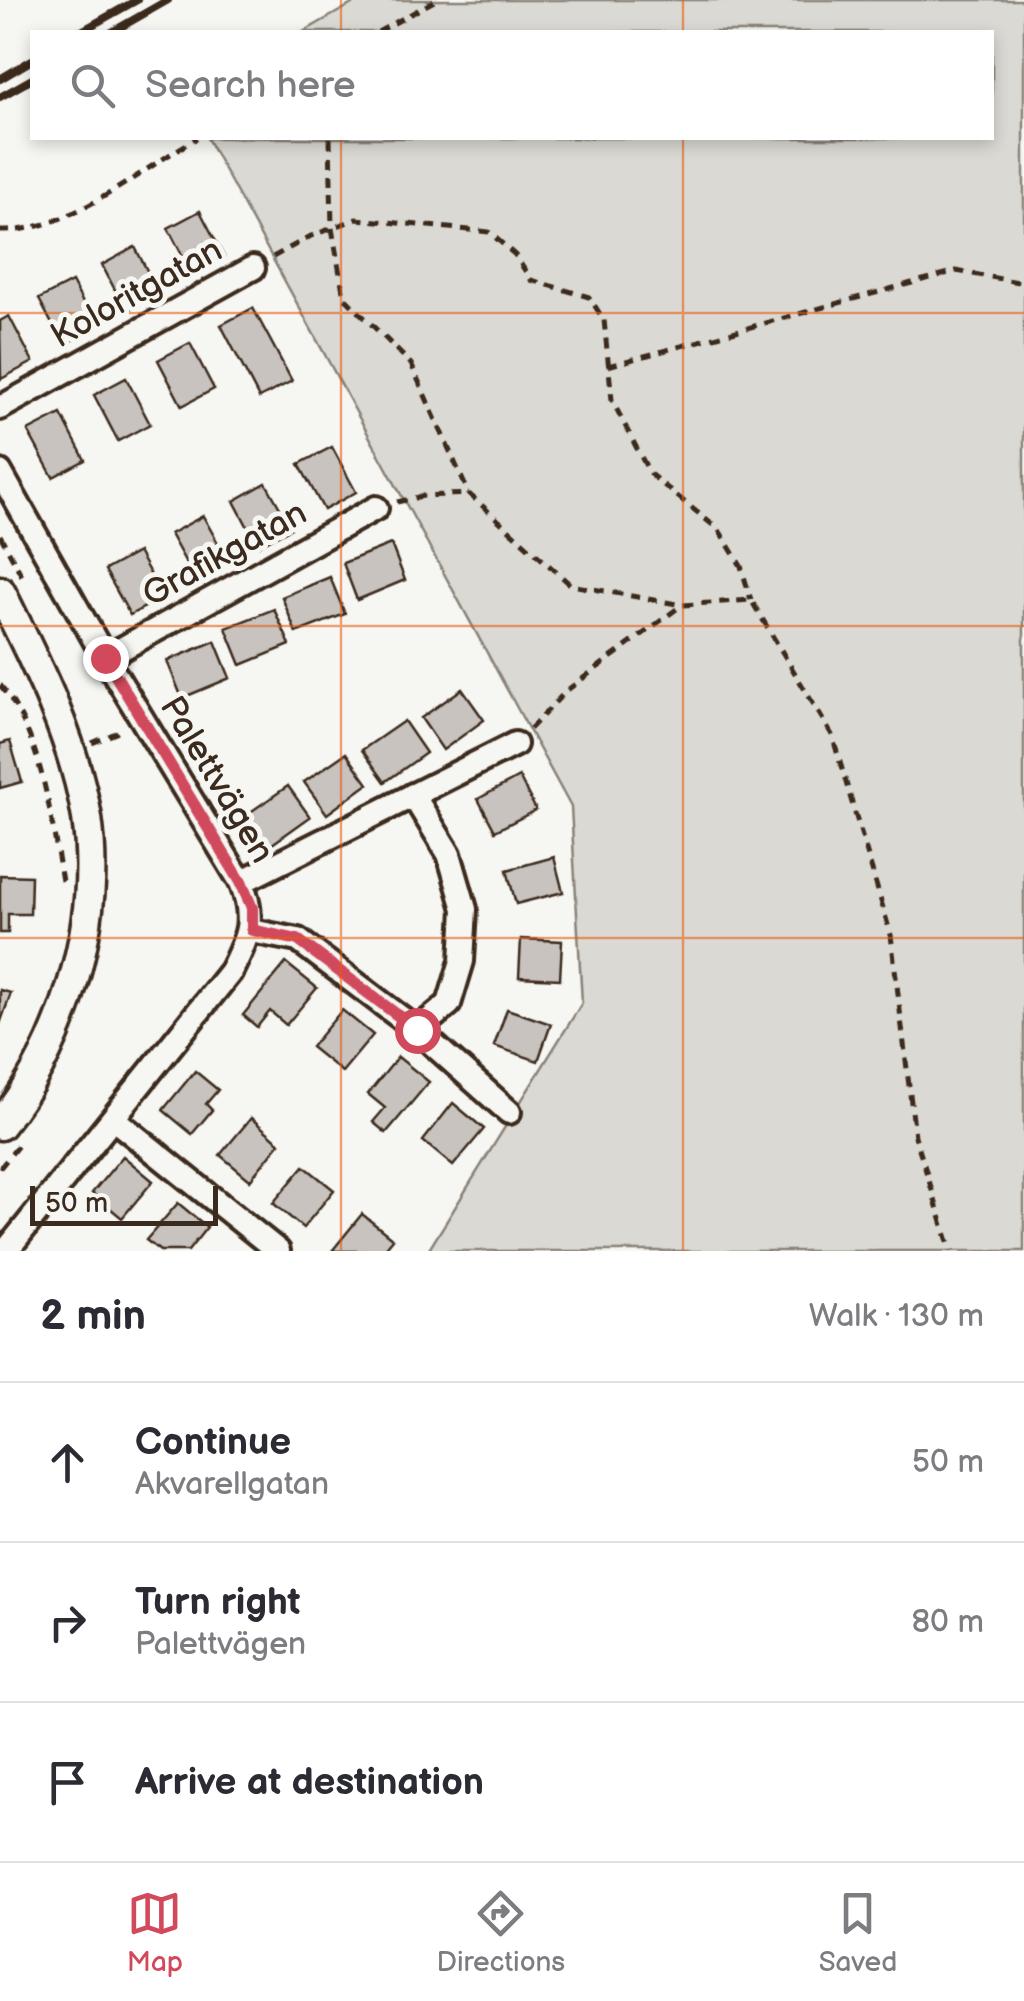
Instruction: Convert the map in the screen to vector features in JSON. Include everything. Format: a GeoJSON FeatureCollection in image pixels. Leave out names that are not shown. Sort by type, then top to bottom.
{"type":"FeatureCollection","features":[{"type":"Feature","properties":{"kind":"street","name":"Koloritgatan"},"geometry":{"type":"LineString","coordinates":[[0,408],[253,268]]}},
{"type":"Feature","properties":{"kind":"street","name":"Palettvägen"},"geometry":{"type":"LineString","coordinates":[[0,472],[105,658],[241,882],[252,908],[252,930]]}},
{"type":"Feature","properties":{"kind":"street","name":"Grafikgatan"},"geometry":{"type":"LineString","coordinates":[[105,658],[376,508]]}},
{"type":"Feature","properties":{"kind":"street"},"geometry":{"type":"LineString","coordinates":[[0,592],[39,668],[65,737],[78,777],[90,849],[79,953],[64,1010],[42,1058],[0,1125]]}},
{"type":"Feature","properties":{"kind":"street"},"geometry":{"type":"LineString","coordinates":[[241,882],[515,744]]}},
{"type":"Feature","properties":{"kind":"street"},"geometry":{"type":"LineString","coordinates":[[413,796],[449,854],[465,909],[462,961],[450,1004],[417,1030]]}},
{"type":"Feature","properties":{"kind":"street"},"geometry":{"type":"LineString","coordinates":[[6,1251],[231,971],[252,930],[298,940],[417,1030],[509,1112]]}},
{"type":"Feature","properties":{"kind":"street"},"geometry":{"type":"LineString","coordinates":[[115,1120],[278,1251]]}},
{"type":"Feature","properties":{"kind":"path"},"geometry":{"type":"LineString","coordinates":[[382,30],[436,0]]}},
{"type":"Feature","properties":{"kind":"path"},"geometry":{"type":"LineString","coordinates":[[0,231],[34,227],[62,216],[194,140]]}},
{"type":"Feature","properties":{"kind":"path"},"geometry":{"type":"LineString","coordinates":[[330,140],[332,228],[344,297],[411,364],[468,494],[571,585],[682,605],[750,600]]}},
{"type":"Feature","properties":{"kind":"path"},"geometry":{"type":"LineString","coordinates":[[253,268],[356,219],[488,232],[516,255],[531,280],[589,297],[604,320],[612,400],[650,474],[719,530],[741,566],[750,600],[832,735],[891,935],[914,1136],[951,1251]]}},
{"type":"Feature","properties":{"kind":"path"},"geometry":{"type":"LineString","coordinates":[[608,366],[956,271],[1024,283]]}},
{"type":"Feature","properties":{"kind":"path"},"geometry":{"type":"LineString","coordinates":[[376,508],[422,496],[468,494]]}},
{"type":"Feature","properties":{"kind":"path"},"geometry":{"type":"LineString","coordinates":[[515,744],[566,691],[682,605]]}},
{"type":"Feature","properties":{"kind":"path"},"geometry":{"type":"LineString","coordinates":[[0,685],[15,702],[30,744],[64,898],[67,850]]}},
{"type":"Feature","properties":{"kind":"path"},"geometry":{"type":"LineString","coordinates":[[89,744],[143,722]]}},
{"type":"Feature","properties":{"kind":"shaded area"},"geometry":{"type":"Polygon","coordinates":[[[359,0],[1024,0],[1024,1251],[428,1251],[582,1003],[571,807],[208,140],[994,140],[994,30],[306,30],[359,0]]]}},
{"type":"Feature","properties":{"kind":"building"},"geometry":{"type":"Polygon","coordinates":[[[200,211],[224,257],[192,274],[168,228],[200,211]]]}},
{"type":"Feature","properties":{"kind":"building"},"geometry":{"type":"Polygon","coordinates":[[[135,247],[159,294],[126,311],[102,265],[135,247]]]}},
{"type":"Feature","properties":{"kind":"building"},"geometry":{"type":"Polygon","coordinates":[[[72,282],[96,328],[63,345],[39,299],[72,282]]]}},
{"type":"Feature","properties":{"kind":"building"},"geometry":{"type":"Polygon","coordinates":[[[253,308],[292,381],[259,398],[221,325],[253,308]]]}},
{"type":"Feature","properties":{"kind":"building"},"geometry":{"type":"Polygon","coordinates":[[[9,316],[33,362],[1,379],[0,321],[9,316]]]}},
{"type":"Feature","properties":{"kind":"building"},"geometry":{"type":"Polygon","coordinates":[[[190,343],[214,389],[182,406],[158,360],[190,343]]]}},
{"type":"Feature","properties":{"kind":"building"},"geometry":{"type":"Polygon","coordinates":[[[126,378],[150,424],[118,441],[94,395],[126,378]]]}},
{"type":"Feature","properties":{"kind":"building"},"geometry":{"type":"Polygon","coordinates":[[[61,414],[85,460],[53,477],[28,431],[61,414]]]}},
{"type":"Feature","properties":{"kind":"building"},"geometry":{"type":"Polygon","coordinates":[[[332,447],[356,492],[324,510],[299,464],[332,447]]]}},
{"type":"Feature","properties":{"kind":"building"},"geometry":{"type":"Polygon","coordinates":[[[266,483],[291,528],[258,546],[234,501],[266,483]]]}},
{"type":"Feature","properties":{"kind":"building"},"geometry":{"type":"Polygon","coordinates":[[[203,516],[228,561],[195,579],[170,534],[203,516]]]}},
{"type":"Feature","properties":{"kind":"building"},"geometry":{"type":"Polygon","coordinates":[[[391,544],[405,580],[357,600],[343,563],[391,544]]]}},
{"type":"Feature","properties":{"kind":"building"},"geometry":{"type":"Polygon","coordinates":[[[138,552],[163,597],[130,615],[105,570],[138,552]]]}},
{"type":"Feature","properties":{"kind":"building"},"geometry":{"type":"Polygon","coordinates":[[[330,577],[345,614],[296,633],[282,597],[330,577]]]}},
{"type":"Feature","properties":{"kind":"building"},"geometry":{"type":"Polygon","coordinates":[[[274,609],[290,645],[241,665],[226,628],[274,609]]]}},
{"type":"Feature","properties":{"kind":"building"},"geometry":{"type":"Polygon","coordinates":[[[215,641],[230,678],[182,698],[167,661],[215,641]]]}},
{"type":"Feature","properties":{"kind":"building"},"geometry":{"type":"Polygon","coordinates":[[[462,689],[484,720],[443,750],[421,718],[462,689]]]}},
{"type":"Feature","properties":{"kind":"building"},"geometry":{"type":"Polygon","coordinates":[[[404,721],[426,753],[385,782],[362,750],[404,721]]]}},
{"type":"Feature","properties":{"kind":"building"},"geometry":{"type":"Polygon","coordinates":[[[10,741],[22,782],[0,788],[0,744],[10,741]]]}},
{"type":"Feature","properties":{"kind":"building"},"geometry":{"type":"Polygon","coordinates":[[[346,753],[368,784],[327,814],[304,782],[346,753]]]}},
{"type":"Feature","properties":{"kind":"building"},"geometry":{"type":"Polygon","coordinates":[[[519,777],[536,810],[495,831],[478,799],[519,777]]]}},
{"type":"Feature","properties":{"kind":"building"},"geometry":{"type":"Polygon","coordinates":[[[288,786],[310,817],[268,847],[246,815],[288,786]]]}},
{"type":"Feature","properties":{"kind":"building"},"geometry":{"type":"Polygon","coordinates":[[[554,857],[563,892],[516,904],[507,870],[554,857]]]}},
{"type":"Feature","properties":{"kind":"building"},"geometry":{"type":"Polygon","coordinates":[[[0,875],[31,876],[30,914],[8,914],[8,933],[0,933],[0,875]]]}},
{"type":"Feature","properties":{"kind":"building"},"geometry":{"type":"Polygon","coordinates":[[[521,939],[562,941],[560,979],[519,977],[521,939]]]}},
{"type":"Feature","properties":{"kind":"building"},"geometry":{"type":"Polygon","coordinates":[[[286,963],[317,988],[286,1025],[270,1011],[257,1027],[243,1015],[286,963]]]}},
{"type":"Feature","properties":{"kind":"building"},"geometry":{"type":"Polygon","coordinates":[[[0,990],[11,993],[0,1024],[0,990]]]}},
{"type":"Feature","properties":{"kind":"building"},"geometry":{"type":"Polygon","coordinates":[[[507,1009],[551,1024],[538,1061],[494,1046],[507,1009]]]}},
{"type":"Feature","properties":{"kind":"building"},"geometry":{"type":"Polygon","coordinates":[[[342,1010],[373,1035],[342,1072],[311,1047],[342,1010]]]}},
{"type":"Feature","properties":{"kind":"building"},"geometry":{"type":"Polygon","coordinates":[[[398,1057],[429,1082],[386,1133],[373,1122],[385,1108],[368,1094],[398,1057]]]}},
{"type":"Feature","properties":{"kind":"building"},"geometry":{"type":"Polygon","coordinates":[[[195,1071],[218,1090],[206,1104],[212,1110],[192,1134],[163,1110],[195,1071]]]}},
{"type":"Feature","properties":{"kind":"building"},"geometry":{"type":"Polygon","coordinates":[[[453,1103],[484,1129],[453,1166],[423,1141],[453,1103]]]}},
{"type":"Feature","properties":{"kind":"building"},"geometry":{"type":"Polygon","coordinates":[[[251,1118],[280,1143],[250,1180],[220,1155],[251,1118]]]}},
{"type":"Feature","properties":{"kind":"building"},"geometry":{"type":"Polygon","coordinates":[[[123,1156],[153,1181],[122,1218],[92,1193],[123,1156]]]}},
{"type":"Feature","properties":{"kind":"building"},"geometry":{"type":"Polygon","coordinates":[[[304,1166],[334,1190],[303,1228],[273,1203],[304,1166]]]}},
{"type":"Feature","properties":{"kind":"building"},"geometry":{"type":"Polygon","coordinates":[[[178,1203],[207,1227],[188,1251],[160,1251],[146,1240],[178,1203]]]}},
{"type":"Feature","properties":{"kind":"building"},"geometry":{"type":"Polygon","coordinates":[[[362,1214],[393,1239],[383,1251],[332,1251],[362,1214]]]}},
{"type":"Feature","properties":{"kind":"railway"},"geometry":{"type":"LineString","coordinates":[[84,30],[137,0]]}},
{"type":"Feature","properties":{"kind":"railway"},"geometry":{"type":"LineString","coordinates":[[116,30],[168,0]]}},
{"type":"Feature","properties":{"kind":"railway"},"geometry":{"type":"LineString","coordinates":[[0,79],[30,61]]}},
{"type":"Feature","properties":{"kind":"railway"},"geometry":{"type":"LineString","coordinates":[[0,97],[30,80]]}},
{"type":"Feature","properties":{"kind":"route"},"geometry":{"type":"LineString","coordinates":[[105,658],[241,882],[252,908],[252,930],[298,940],[417,1030]]}}]}
